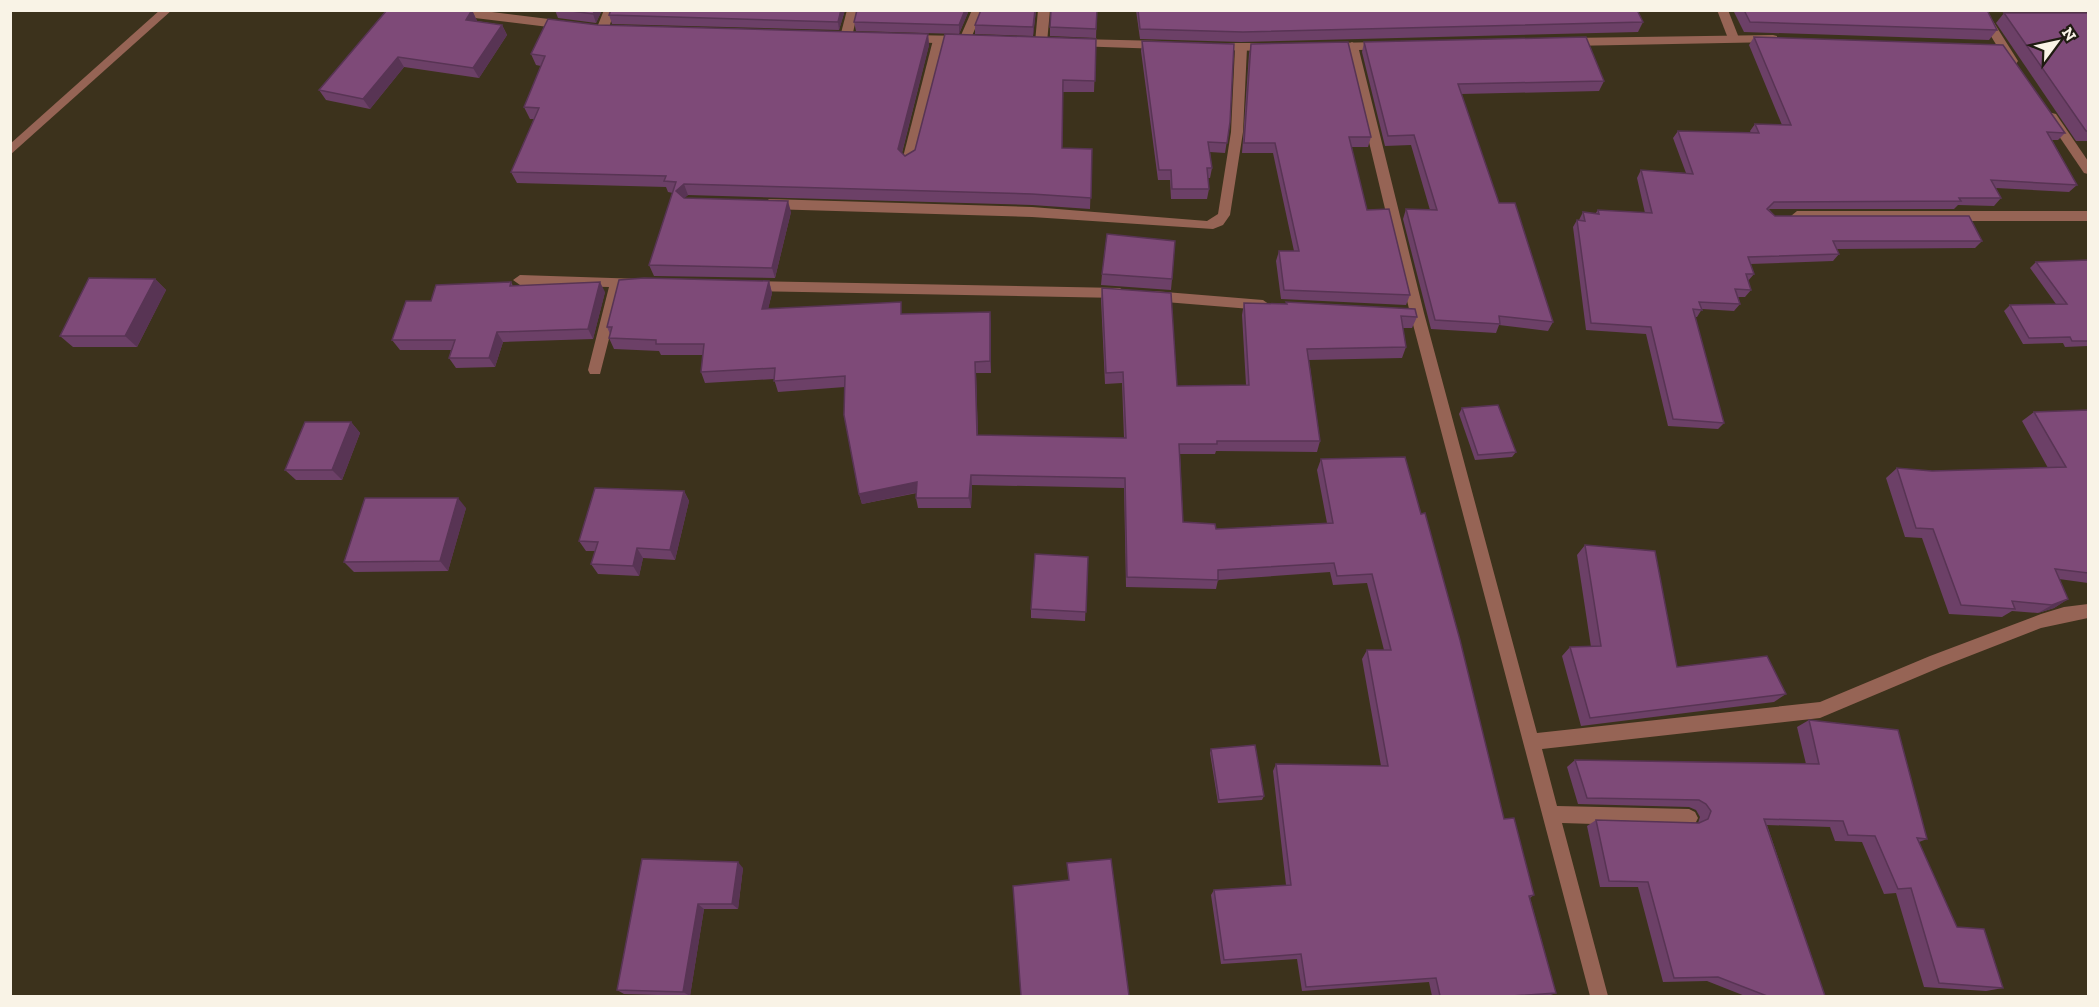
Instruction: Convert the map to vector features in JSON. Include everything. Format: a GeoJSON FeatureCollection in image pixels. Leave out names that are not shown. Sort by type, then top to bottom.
{"type":"FeatureCollection","features":[{"type":"Feature","properties":{"kind":"street"},"geometry":{"type":"LineString","coordinates":[[10,151],[167,10]]}},
{"type":"Feature","properties":{"kind":"street"},"geometry":{"type":"LineString","coordinates":[[442,10],[597,29],[610,10]]}},
{"type":"Feature","properties":{"kind":"street"},"geometry":{"type":"LineString","coordinates":[[846,37],[853,10]]}},
{"type":"Feature","properties":{"kind":"street"},"geometry":{"type":"LineString","coordinates":[[893,38],[970,40],[978,10]]}},
{"type":"Feature","properties":{"kind":"street"},"geometry":{"type":"LineString","coordinates":[[1044,10],[1047,42],[1171,46]]}},
{"type":"Feature","properties":{"kind":"street"},"geometry":{"type":"LineString","coordinates":[[1722,10],[1733,38]]}},
{"type":"Feature","properties":{"kind":"street"},"geometry":{"type":"LineString","coordinates":[[1987,16],[1995,45],[2021,74]]}},
{"type":"Feature","properties":{"kind":"street"},"geometry":{"type":"LineString","coordinates":[[1554,42],[1733,38],[1791,40]]}},
{"type":"Feature","properties":{"kind":"street"},"geometry":{"type":"LineString","coordinates":[[908,161],[939,40]]}},
{"type":"Feature","properties":{"kind":"street"},"geometry":{"type":"LineString","coordinates":[[1319,47],[1400,45]]}},
{"type":"Feature","properties":{"kind":"street"},"geometry":{"type":"LineString","coordinates":[[1352,46],[1411,313],[1599,996]]}},
{"type":"Feature","properties":{"kind":"street"},"geometry":{"type":"LineString","coordinates":[[1206,47],[1286,47]]}},
{"type":"Feature","properties":{"kind":"street"},"geometry":{"type":"LineString","coordinates":[[756,203],[1032,212],[1208,226],[1218,222],[1224,215],[1237,147],[1241,98],[1241,48]]}},
{"type":"Feature","properties":{"kind":"street"},"geometry":{"type":"LineString","coordinates":[[2042,103],[2088,170]]}},
{"type":"Feature","properties":{"kind":"street"},"geometry":{"type":"LineString","coordinates":[[1782,216],[2088,216]]}},
{"type":"Feature","properties":{"kind":"street"},"geometry":{"type":"LineString","coordinates":[[520,280],[652,283]]}},
{"type":"Feature","properties":{"kind":"street"},"geometry":{"type":"LineString","coordinates":[[595,370],[617,283]]}},
{"type":"Feature","properties":{"kind":"street"},"geometry":{"type":"LineString","coordinates":[[734,285],[1116,293],[1273,306]]}},
{"type":"Feature","properties":{"kind":"street"},"geometry":{"type":"LineString","coordinates":[[1530,742],[1820,710],[1853,699],[1929,664],[1995,640],[2037,621],[2070,612],[2088,611]]}},
{"type":"Feature","properties":{"kind":"street"},"geometry":{"type":"LineString","coordinates":[[1550,814],[1689,818]]}},
{"type":"Feature","properties":{"kind":"building"},"geometry":{"type":"Polygon","coordinates":[[[387,10],[472,10],[466,20],[502,25],[473,68],[398,57],[363,99],[319,90],[387,10]]]}},
{"type":"Feature","properties":{"kind":"building"},"geometry":{"type":"Polygon","coordinates":[[[564,10],[595,10],[593,14],[564,10]]]}},
{"type":"Feature","properties":{"kind":"building"},"geometry":{"type":"Polygon","coordinates":[[[611,10],[841,10],[838,22],[609,15],[611,10]]]}},
{"type":"Feature","properties":{"kind":"building"},"geometry":{"type":"Polygon","coordinates":[[[857,10],[965,10],[959,25],[854,22],[857,10]]]}},
{"type":"Feature","properties":{"kind":"building"},"geometry":{"type":"Polygon","coordinates":[[[981,10],[1035,10],[1033,27],[975,25],[981,10]]]}},
{"type":"Feature","properties":{"kind":"building"},"geometry":{"type":"Polygon","coordinates":[[[1051,10],[1097,10],[1096,29],[1050,27],[1051,10]]]}},
{"type":"Feature","properties":{"kind":"building"},"geometry":{"type":"Polygon","coordinates":[[[1138,10],[1637,10],[1643,22],[1243,32],[1140,29],[1138,10]]]}},
{"type":"Feature","properties":{"kind":"building"},"geometry":{"type":"Polygon","coordinates":[[[1744,10],[1987,10],[1997,30],[1750,22],[1744,10]]]}},
{"type":"Feature","properties":{"kind":"building"},"geometry":{"type":"Polygon","coordinates":[[[2004,13],[2088,13],[2088,131],[2086,131],[2004,13]]]}},
{"type":"Feature","properties":{"kind":"building"},"geometry":{"type":"Polygon","coordinates":[[[548,19],[598,25],[928,34],[898,149],[905,156],[915,150],[945,34],[1096,39],[1095,81],[1063,80],[1062,148],[1092,149],[1091,198],[1032,194],[684,184],[676,191],[684,198],[788,201],[772,268],[649,265],[676,182],[664,181],[666,176],[511,172],[539,108],[524,107],[545,56],[531,54],[548,19]]]}},
{"type":"Feature","properties":{"kind":"building"},"geometry":{"type":"Polygon","coordinates":[[[1586,37],[1604,81],[1458,84],[1499,203],[1515,203],[1553,322],[1499,316],[1500,324],[1435,320],[1406,209],[1437,210],[1414,135],[1388,136],[1364,42],[1586,37]]]}},
{"type":"Feature","properties":{"kind":"building"},"geometry":{"type":"Polygon","coordinates":[[[1754,37],[2003,45],[2065,133],[2047,132],[2077,185],[1991,180],[2001,198],[1959,198],[1961,201],[1774,202],[1767,209],[1775,216],[1969,216],[1982,241],[1833,241],[1839,254],[1748,257],[1754,274],[1746,274],[1751,290],[1735,289],[1740,304],[1699,302],[1702,310],[1693,309],[1724,423],[1673,419],[1651,327],[1591,323],[1577,220],[1585,221],[1583,212],[1599,214],[1598,210],[1652,213],[1641,170],[1693,174],[1678,131],[1759,133],[1755,124],[1791,125],[1754,37]]]}},
{"type":"Feature","properties":{"kind":"building"},"geometry":{"type":"Polygon","coordinates":[[[1142,41],[1234,44],[1227,143],[1208,142],[1212,168],[1207,168],[1209,189],[1172,189],[1171,170],[1159,170],[1142,41]]]}},
{"type":"Feature","properties":{"kind":"building"},"geometry":{"type":"Polygon","coordinates":[[[1348,42],[1371,137],[1349,137],[1367,210],[1389,209],[1410,295],[1284,290],[1279,251],[1299,251],[1275,143],[1244,143],[1251,44],[1348,42]]]}},
{"type":"Feature","properties":{"kind":"building"},"geometry":{"type":"Polygon","coordinates":[[[1107,234],[1175,241],[1172,279],[1102,274],[1107,234]]]}},
{"type":"Feature","properties":{"kind":"building"},"geometry":{"type":"Polygon","coordinates":[[[2088,260],[2088,341],[2072,341],[2070,337],[2029,338],[2010,305],[2067,304],[2036,262],[2088,260]]]}},
{"type":"Feature","properties":{"kind":"building"},"geometry":{"type":"Polygon","coordinates":[[[89,278],[155,279],[125,336],[60,336],[89,278]]]}},
{"type":"Feature","properties":{"kind":"building"},"geometry":{"type":"Polygon","coordinates":[[[644,278],[769,281],[762,309],[901,302],[901,314],[990,312],[990,361],[975,362],[977,435],[1126,438],[1123,372],[1106,373],[1102,288],[1171,293],[1177,386],[1249,385],[1244,303],[1287,304],[1286,302],[1415,309],[1417,317],[1401,316],[1406,347],[1307,349],[1320,441],[1217,441],[1217,444],[1179,444],[1183,522],[1215,524],[1216,529],[1333,523],[1321,459],[1405,457],[1421,514],[1425,513],[1460,640],[1504,819],[1514,818],[1534,895],[1529,896],[1556,993],[1511,996],[1440,996],[1436,978],[1306,987],[1301,954],[1224,960],[1214,890],[1291,885],[1276,764],[1388,766],[1367,650],[1391,650],[1372,574],[1337,576],[1334,563],[1218,570],[1218,580],[1127,577],[1125,478],[971,475],[969,498],[916,498],[917,482],[859,494],[844,415],[845,376],[774,381],[775,368],[701,372],[704,344],[656,344],[656,340],[609,338],[612,327],[607,327],[619,280],[644,278]]]}},
{"type":"Feature","properties":{"kind":"building"},"geometry":{"type":"Polygon","coordinates":[[[511,282],[510,286],[600,282],[588,329],[497,332],[489,358],[449,358],[455,340],[392,340],[406,301],[431,301],[436,285],[511,282]]]}},
{"type":"Feature","properties":{"kind":"building"},"geometry":{"type":"Polygon","coordinates":[[[1498,405],[1516,452],[1478,455],[1462,408],[1498,405]]]}},
{"type":"Feature","properties":{"kind":"building"},"geometry":{"type":"Polygon","coordinates":[[[2088,410],[2088,573],[2055,569],[2068,599],[2052,605],[2012,601],[2015,609],[1961,605],[1933,529],[1916,528],[1897,468],[1932,471],[2066,467],[2034,412],[2088,410]]]}},
{"type":"Feature","properties":{"kind":"building"},"geometry":{"type":"Polygon","coordinates":[[[305,422],[351,422],[332,470],[285,470],[305,422]]]}},
{"type":"Feature","properties":{"kind":"building"},"geometry":{"type":"Polygon","coordinates":[[[595,488],[684,491],[670,550],[637,548],[633,566],[591,564],[598,542],[579,541],[595,488]]]}},
{"type":"Feature","properties":{"kind":"building"},"geometry":{"type":"Polygon","coordinates":[[[365,498],[458,498],[440,561],[344,562],[365,498]]]}},
{"type":"Feature","properties":{"kind":"building"},"geometry":{"type":"Polygon","coordinates":[[[1585,545],[1655,551],[1677,667],[1767,656],[1786,694],[1590,718],[1570,647],[1601,646],[1585,545]]]}},
{"type":"Feature","properties":{"kind":"building"},"geometry":{"type":"Polygon","coordinates":[[[1035,554],[1088,557],[1086,612],[1031,609],[1035,554]]]}},
{"type":"Feature","properties":{"kind":"building"},"geometry":{"type":"Polygon","coordinates":[[[1809,720],[1898,730],[1927,839],[1917,838],[1957,927],[1984,929],[2003,988],[1939,983],[1911,888],[1898,889],[1875,836],[1848,835],[1843,821],[1764,819],[1825,996],[1767,996],[1718,977],[1674,978],[1648,882],[1609,881],[1596,820],[1699,823],[1708,819],[1711,811],[1699,800],[1587,798],[1575,760],[1819,764],[1809,720]]]}},
{"type":"Feature","properties":{"kind":"building"},"geometry":{"type":"Polygon","coordinates":[[[1255,745],[1264,796],[1219,800],[1211,749],[1255,745]]]}},
{"type":"Feature","properties":{"kind":"building"},"geometry":{"type":"Polygon","coordinates":[[[642,859],[738,862],[732,904],[698,904],[683,992],[617,990],[642,859]]]}},
{"type":"Feature","properties":{"kind":"building"},"geometry":{"type":"Polygon","coordinates":[[[1111,859],[1129,996],[1021,996],[1013,886],[1069,880],[1067,863],[1111,859]]]}}]}
